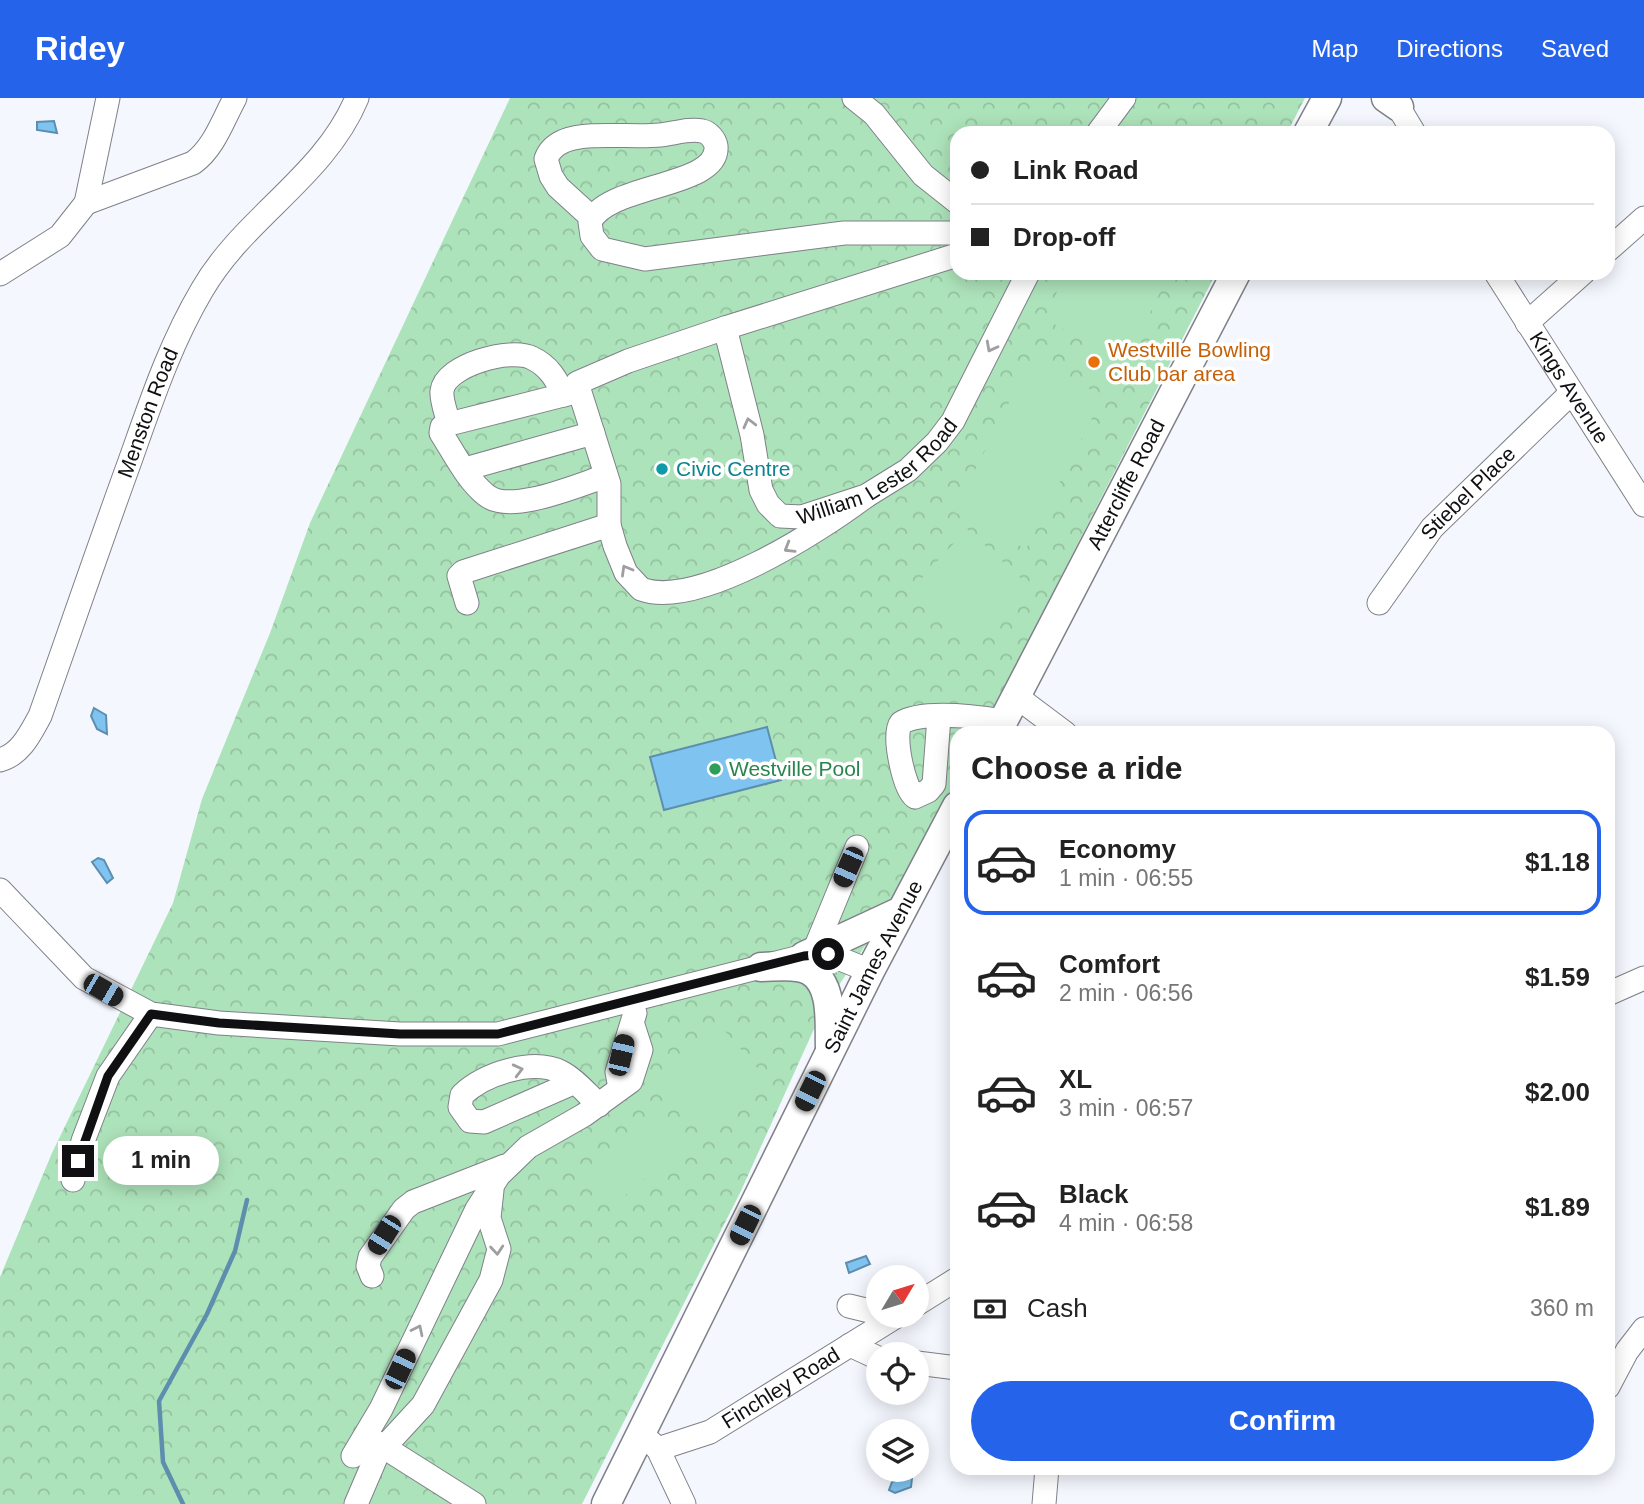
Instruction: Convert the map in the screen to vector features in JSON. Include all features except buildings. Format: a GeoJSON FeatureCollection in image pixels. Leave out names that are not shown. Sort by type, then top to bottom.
{"type":"FeatureCollection","features":[{"type":"Feature","properties":{"kind":"main road"},"geometry":{"type":"LineString","coordinates":[[1312,126],[1327,98]]}},
{"type":"Feature","properties":{"kind":"main road","name":"Attercliffe Road"},"geometry":{"type":"LineString","coordinates":[[1017,696],[1232,280]]}},
{"type":"Feature","properties":{"kind":"main road"},"geometry":{"type":"LineString","coordinates":[[1001,726],[1017,696]]}},
{"type":"Feature","properties":{"kind":"main road","name":"Saint James Avenue"},"geometry":{"type":"LineString","coordinates":[[606,1504],[650,1442],[830,1050],[950,819]]}},
{"type":"Feature","properties":{"kind":"main road"},"geometry":{"type":"LineString","coordinates":[[810,953],[901,911]]}},
{"type":"Feature","properties":{"kind":"main road"},"geometry":{"type":"LineString","coordinates":[[761,967],[797,967],[809,970],[816,976],[828,998],[830,1050]]}},
{"type":"Feature","properties":{"kind":"street"},"geometry":{"type":"LineString","coordinates":[[0,274],[60,236],[86,203],[108,98]]}},
{"type":"Feature","properties":{"kind":"street"},"geometry":{"type":"LineString","coordinates":[[86,203],[193,163],[204,155],[235,98]]}},
{"type":"Feature","properties":{"kind":"street","name":"Menston Road"},"geometry":{"type":"LineString","coordinates":[[0,760],[9,757],[26,742],[40,716],[168,356],[202,289],[240,239],[337,139],[357,98]]}},
{"type":"Feature","properties":{"kind":"street"},"geometry":{"type":"LineString","coordinates":[[854,98],[874,114],[923,176],[950,197]]}},
{"type":"Feature","properties":{"kind":"street"},"geometry":{"type":"LineString","coordinates":[[1103,126],[1124,98]]}},
{"type":"Feature","properties":{"kind":"street"},"geometry":{"type":"LineString","coordinates":[[1392,101],[1409,126]]}},
{"type":"Feature","properties":{"kind":"street"},"geometry":{"type":"LineString","coordinates":[[592,218],[612,200],[671,183],[701,170],[715,154],[713,139],[709,134],[696,131],[643,137],[573,139],[555,146],[547,159],[551,176],[592,218],[592,236],[602,249],[645,259],[844,233],[950,233]]}},
{"type":"Feature","properties":{"kind":"street"},"geometry":{"type":"LineString","coordinates":[[1615,244],[1644,218]]}},
{"type":"Feature","properties":{"kind":"street"},"geometry":{"type":"LineString","coordinates":[[606,476],[506,503],[486,495],[441,433],[442,428],[571,393],[582,378],[726,328],[950,257]]}},
{"type":"Feature","properties":{"kind":"street","name":"William Lester Road"},"geometry":{"type":"LineString","coordinates":[[726,328],[751,435],[758,479],[774,512],[790,518],[802,517],[866,496],[908,470],[946,432],[1018,280]]}},
{"type":"Feature","properties":{"kind":"street","name":"Kings Avenue"},"geometry":{"type":"LineString","coordinates":[[1500,280],[1570,394],[1644,505]]}},
{"type":"Feature","properties":{"kind":"street"},"geometry":{"type":"LineString","coordinates":[[1527,323],[1575,280]]}},
{"type":"Feature","properties":{"kind":"street"},"geometry":{"type":"LineString","coordinates":[[449,424],[442,391],[449,379],[476,362],[504,353],[531,356],[552,373],[571,393],[593,433],[611,494],[609,525],[621,563],[633,582],[646,591],[664,591],[709,582],[759,564],[821,528],[866,496]]}},
{"type":"Feature","properties":{"kind":"street","name":"Stiebel Place"},"geometry":{"type":"LineString","coordinates":[[1379,603],[1432,528],[1570,394]]}},
{"type":"Feature","properties":{"kind":"street"},"geometry":{"type":"LineString","coordinates":[[465,469],[593,433]]}},
{"type":"Feature","properties":{"kind":"street"},"geometry":{"type":"LineString","coordinates":[[467,603],[459,583],[459,576],[463,572],[609,525]]}},
{"type":"Feature","properties":{"kind":"street"},"geometry":{"type":"LineString","coordinates":[[1017,696],[1056,726]]}},
{"type":"Feature","properties":{"kind":"street"},"geometry":{"type":"LineString","coordinates":[[939,717],[994,726]]}},
{"type":"Feature","properties":{"kind":"street"},"geometry":{"type":"LineString","coordinates":[[810,953],[857,847]]}},
{"type":"Feature","properties":{"kind":"street"},"geometry":{"type":"LineString","coordinates":[[0,890],[84,978],[151,1014],[219,1023],[450,1036],[498,1034],[810,953],[828,954],[870,971]]}},
{"type":"Feature","properties":{"kind":"street"},"geometry":{"type":"LineString","coordinates":[[1615,990],[1644,978]]}},
{"type":"Feature","properties":{"kind":"street"},"geometry":{"type":"LineString","coordinates":[[356,1504],[368,1473],[374,1442],[477,1209],[500,1175],[528,1147],[599,1105],[631,1081],[641,1050],[633,1025],[636,999]]}},
{"type":"Feature","properties":{"kind":"street"},"geometry":{"type":"LineString","coordinates":[[74,1180],[83,1141],[108,1076],[151,1014]]}},
{"type":"Feature","properties":{"kind":"street"},"geometry":{"type":"LineString","coordinates":[[575,1082],[475,1123],[470,1121],[460,1107],[462,1095],[476,1083],[531,1066],[558,1070],[575,1082],[599,1105]]}},
{"type":"Feature","properties":{"kind":"street"},"geometry":{"type":"LineString","coordinates":[[372,1276],[368,1266],[370,1257],[404,1209],[437,1191],[500,1175]]}},
{"type":"Feature","properties":{"kind":"street"},"geometry":{"type":"LineString","coordinates":[[353,1456],[423,1405],[491,1280],[499,1260],[499,1249],[489,1219],[500,1175]]}},
{"type":"Feature","properties":{"kind":"street"},"geometry":{"type":"LineString","coordinates":[[929,1296],[950,1283]]}},
{"type":"Feature","properties":{"kind":"street"},"geometry":{"type":"LineString","coordinates":[[849,1306],[866,1310]]}},
{"type":"Feature","properties":{"kind":"street","name":"Finchley Road"},"geometry":{"type":"LineString","coordinates":[[650,1442],[710,1432],[873,1328]]}},
{"type":"Feature","properties":{"kind":"street"},"geometry":{"type":"LineString","coordinates":[[1615,1374],[1644,1329]]}},
{"type":"Feature","properties":{"kind":"street"},"geometry":{"type":"LineString","coordinates":[[850,1345],[866,1352]]}},
{"type":"Feature","properties":{"kind":"street"},"geometry":{"type":"LineString","coordinates":[[929,1364],[950,1367]]}},
{"type":"Feature","properties":{"kind":"street"},"geometry":{"type":"LineString","coordinates":[[374,1442],[474,1504]]}},
{"type":"Feature","properties":{"kind":"street"},"geometry":{"type":"LineString","coordinates":[[650,1442],[684,1504]]}},
{"type":"Feature","properties":{"kind":"street"},"geometry":{"type":"LineString","coordinates":[[1044,1504],[1046,1475]]}},
{"type":"Feature","properties":{"kind":"green space"},"geometry":{"type":"Polygon","coordinates":[[[510,98],[1305,98],[1291,126],[950,126],[950,280],[1212,280],[985,726],[950,726],[950,795],[899,895],[823,1009],[740,1193],[582,1504],[0,1504],[0,1277],[52,1153],[173,903],[202,799],[270,633],[310,523],[510,98]]]}},
{"type":"Feature","properties":{"kind":"green space"},"geometry":{"type":"Polygon","coordinates":[[[1063,280],[1166,280],[1126,360],[1044,319],[1063,280]]]}},
{"type":"Feature","properties":{"kind":"green space"},"geometry":{"type":"Polygon","coordinates":[[[1031,359],[1103,396],[1026,549],[954,512],[1031,359]]]}},
{"type":"Feature","properties":{"kind":"green space"},"geometry":{"type":"Polygon","coordinates":[[[967,529],[1027,584],[971,645],[911,590],[967,529]]]}},
{"type":"Feature","properties":{"kind":"green space"},"geometry":{"type":"Polygon","coordinates":[[[718,1023],[770,1083],[706,1139],[654,1079],[718,1023]]]}},
{"type":"Feature","properties":{"kind":"green space"},"geometry":{"type":"Polygon","coordinates":[[[655,1115],[682,1147],[615,1204],[588,1171],[655,1115]]]}},
{"type":"Feature","properties":{"kind":"water"},"geometry":{"type":"Polygon","coordinates":[[[54,121],[57,133],[37,130],[37,122],[54,121]]]}},
{"type":"Feature","properties":{"kind":"water"},"geometry":{"type":"Polygon","coordinates":[[[94,708],[106,715],[107,734],[97,729],[91,716],[94,708]]]}},
{"type":"Feature","properties":{"kind":"water","name":"Westville Pool"},"geometry":{"type":"Polygon","coordinates":[[[767,727],[781,780],[664,810],[650,757],[767,727]]]}},
{"type":"Feature","properties":{"kind":"water"},"geometry":{"type":"Polygon","coordinates":[[[98,858],[104,860],[113,878],[107,883],[92,862],[98,858]]]}},
{"type":"Feature","properties":{"kind":"water"},"geometry":{"type":"Polygon","coordinates":[[[866,1256],[870,1264],[849,1273],[846,1263],[866,1256]]]}},
{"type":"Feature","properties":{"kind":"water"},"geometry":{"type":"Polygon","coordinates":[[[892,1482],[912,1482],[911,1487],[895,1493],[889,1490],[892,1482]]]}},
{"type":"Feature","properties":{"kind":"waterway"},"geometry":{"type":"LineString","coordinates":[[183,1504],[163,1462],[159,1401],[207,1314],[235,1251],[247,1200]]}},
{"type":"Feature","properties":{"kind":"place","name":"Westville Bowling Club bar area"},"geometry":{"type":"Point","coordinates":[1094,362]}},
{"type":"Feature","properties":{"kind":"place","name":"Civic Centre"},"geometry":{"type":"Point","coordinates":[662,469]}},
{"type":"Feature","properties":{"kind":"place","name":"Westville Pool"},"geometry":{"type":"Point","coordinates":[715,769]}},
{"type":"Feature","properties":{"kind":"route"},"geometry":{"type":"LineString","coordinates":[[78,1161],[108,1076],[151,1014],[219,1023],[400,1034],[498,1034],[804,956],[828,954]]}}]}
